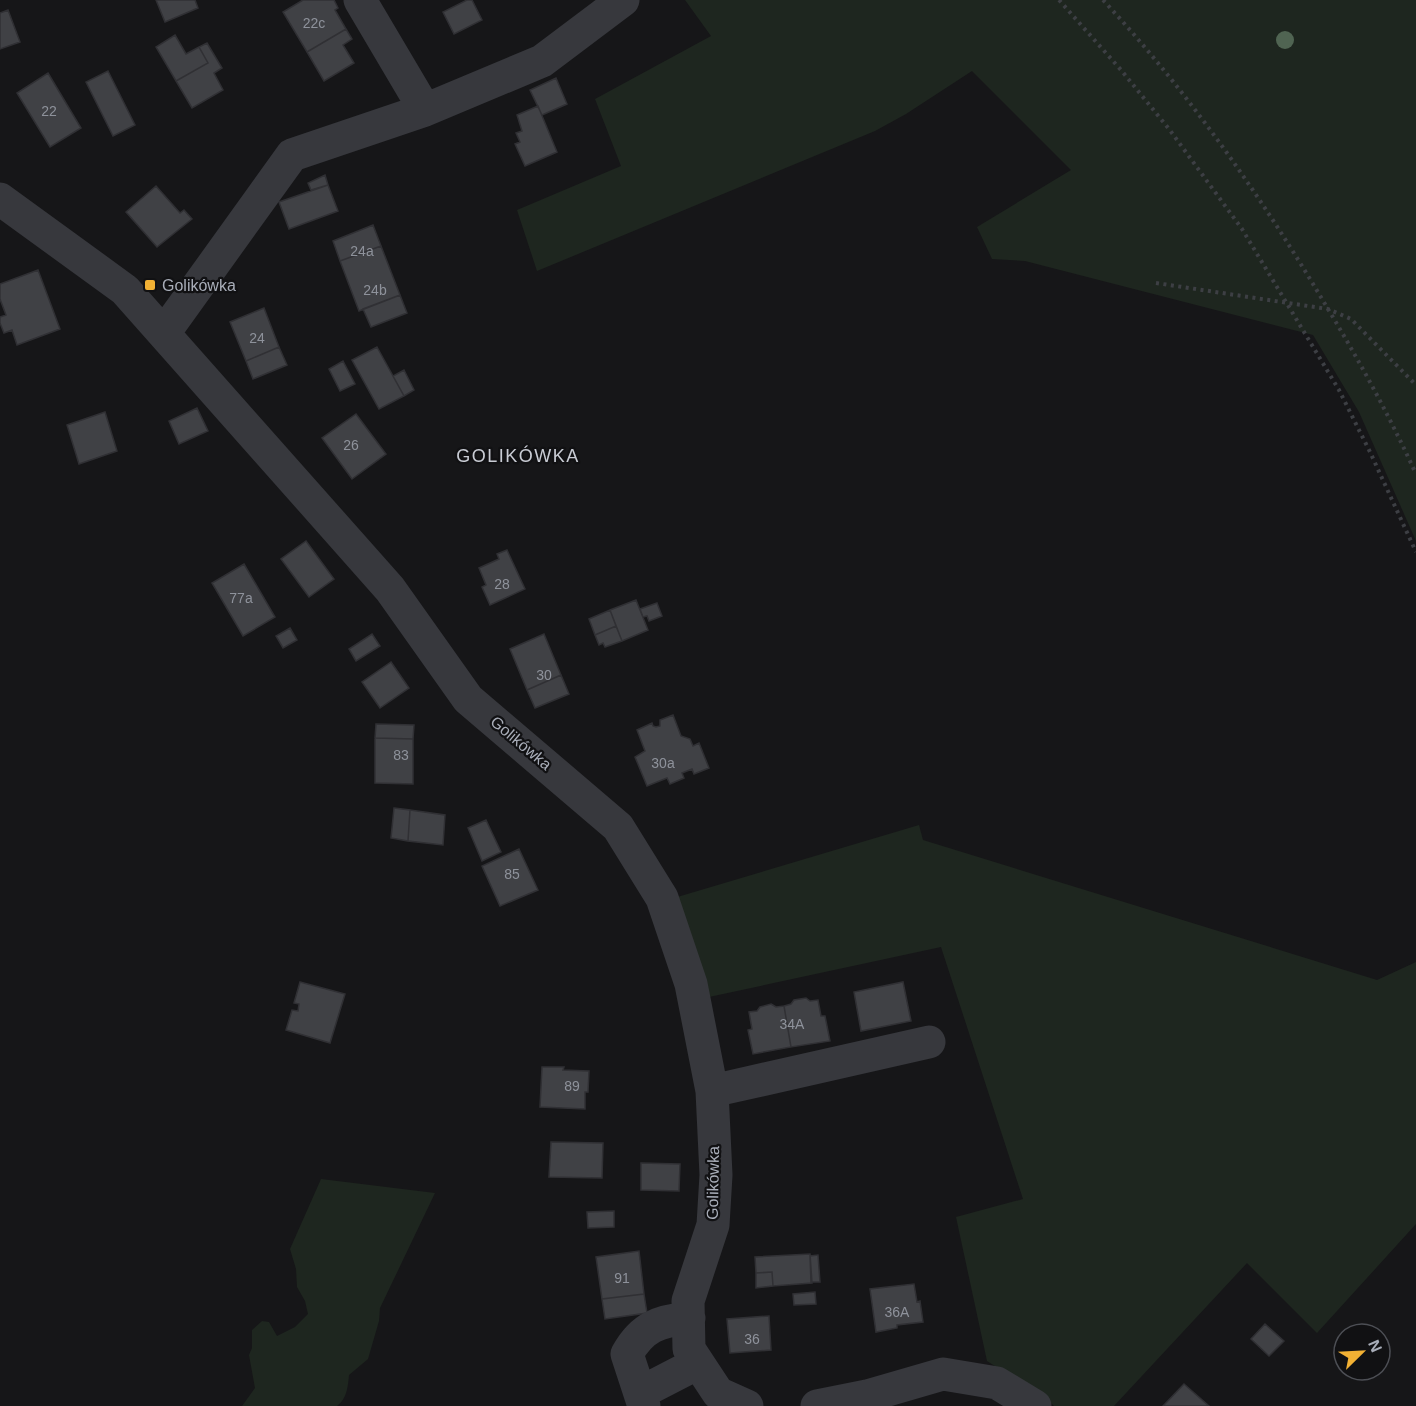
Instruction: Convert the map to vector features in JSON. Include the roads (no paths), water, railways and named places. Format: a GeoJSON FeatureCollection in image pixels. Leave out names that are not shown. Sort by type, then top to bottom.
{"type":"FeatureCollection","features":[{"type":"Feature","properties":{"kind":"street"},"geometry":{"type":"LineString","coordinates":[[360,0],[425,110]]}},
{"type":"Feature","properties":{"kind":"street"},"geometry":{"type":"LineString","coordinates":[[164,333],[292,156],[425,110],[542,61],[623,0]]}},
{"type":"Feature","properties":{"kind":"street","name":"Golikówka"},"geometry":{"type":"LineString","coordinates":[[0,199],[125,290],[390,589],[468,699],[618,827],[662,898],[691,984],[712,1090],[716,1175],[713,1225],[688,1301],[689,1349],[718,1393],[747,1406]]}},
{"type":"Feature","properties":{"kind":"street"},"geometry":{"type":"LineString","coordinates":[[712,1090],[929,1042]]}},
{"type":"Feature","properties":{"kind":"street"},"geometry":{"type":"LineString","coordinates":[[689,1318],[669,1320],[651,1327],[636,1337],[627,1354],[642,1400],[698,1363]]}},
{"type":"Feature","properties":{"kind":"street"},"geometry":{"type":"LineString","coordinates":[[817,1406],[867,1396],[943,1374],[997,1383],[1035,1406]]}},
{"type":"Feature","properties":{"kind":"place","name":"Golikówka"},"geometry":{"type":"Point","coordinates":[150,285]}},
{"type":"Feature","properties":{"kind":"district","name":"GOLIKÓWKA"},"geometry":{"type":"Point","coordinates":[518,456]}}]}
